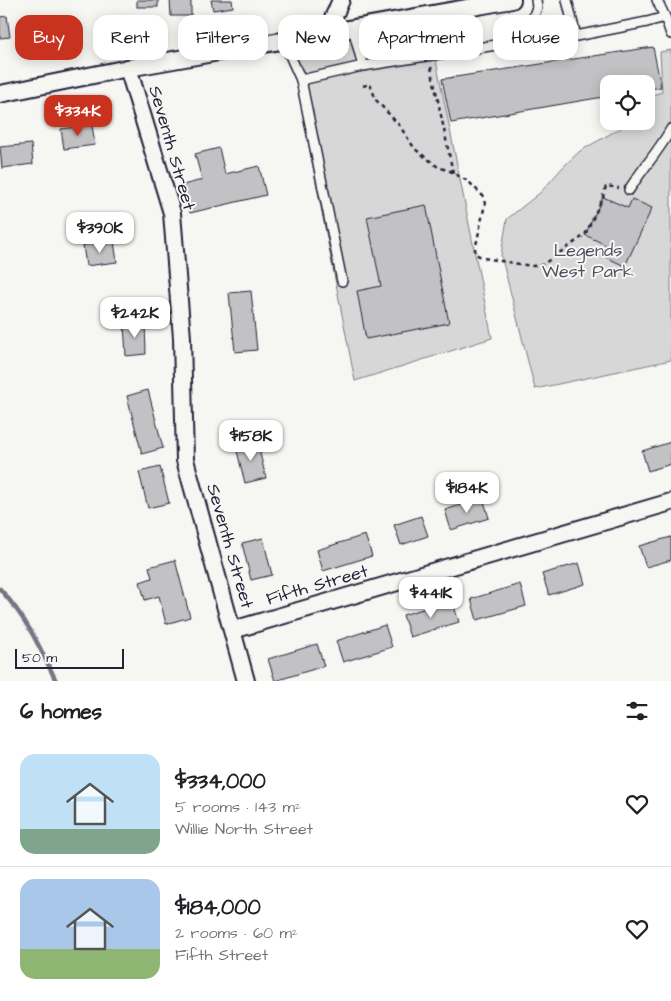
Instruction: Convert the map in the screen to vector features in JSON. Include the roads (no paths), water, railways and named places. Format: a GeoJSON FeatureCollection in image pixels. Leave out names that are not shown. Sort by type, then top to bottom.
{"type":"FeatureCollection","features":[{"type":"Feature","properties":{"kind":"street"},"geometry":{"type":"LineString","coordinates":[[335,15],[341,0]]}},
{"type":"Feature","properties":{"kind":"street"},"geometry":{"type":"LineString","coordinates":[[349,29],[512,0]]}},
{"type":"Feature","properties":{"kind":"street"},"geometry":{"type":"LineString","coordinates":[[0,94],[128,68],[278,41]]}},
{"type":"Feature","properties":{"kind":"street","name":"Seventh Street"},"geometry":{"type":"LineString","coordinates":[[128,68],[172,213],[182,338],[185,460],[246,681]]}},
{"type":"Feature","properties":{"kind":"street","name":"Fifth Street"},"geometry":{"type":"LineString","coordinates":[[232,630],[671,502]]}},
{"type":"Feature","properties":{"kind":"lane"},"geometry":{"type":"LineString","coordinates":[[301,80],[363,66],[514,42],[528,32],[537,7],[536,0]]}},
{"type":"Feature","properties":{"kind":"lane"},"geometry":{"type":"LineString","coordinates":[[567,0],[576,36],[665,17]]}},
{"type":"Feature","properties":{"kind":"lane"},"geometry":{"type":"LineString","coordinates":[[657,0],[671,34]]}},
{"type":"Feature","properties":{"kind":"lane"},"geometry":{"type":"LineString","coordinates":[[353,28],[363,66]]}},
{"type":"Feature","properties":{"kind":"lane"},"geometry":{"type":"LineString","coordinates":[[292,60],[301,80],[342,281]]}},
{"type":"Feature","properties":{"kind":"lane"},"geometry":{"type":"LineString","coordinates":[[629,190],[671,129]]}},
{"type":"Feature","properties":{"kind":"waterway"},"geometry":{"type":"LineString","coordinates":[[0,589],[25,622],[56,681]]}},
{"type":"Feature","properties":{"kind":"park label","name":"Legends West Park"},"geometry":{"type":"Point","coordinates":[588,260]}}]}
